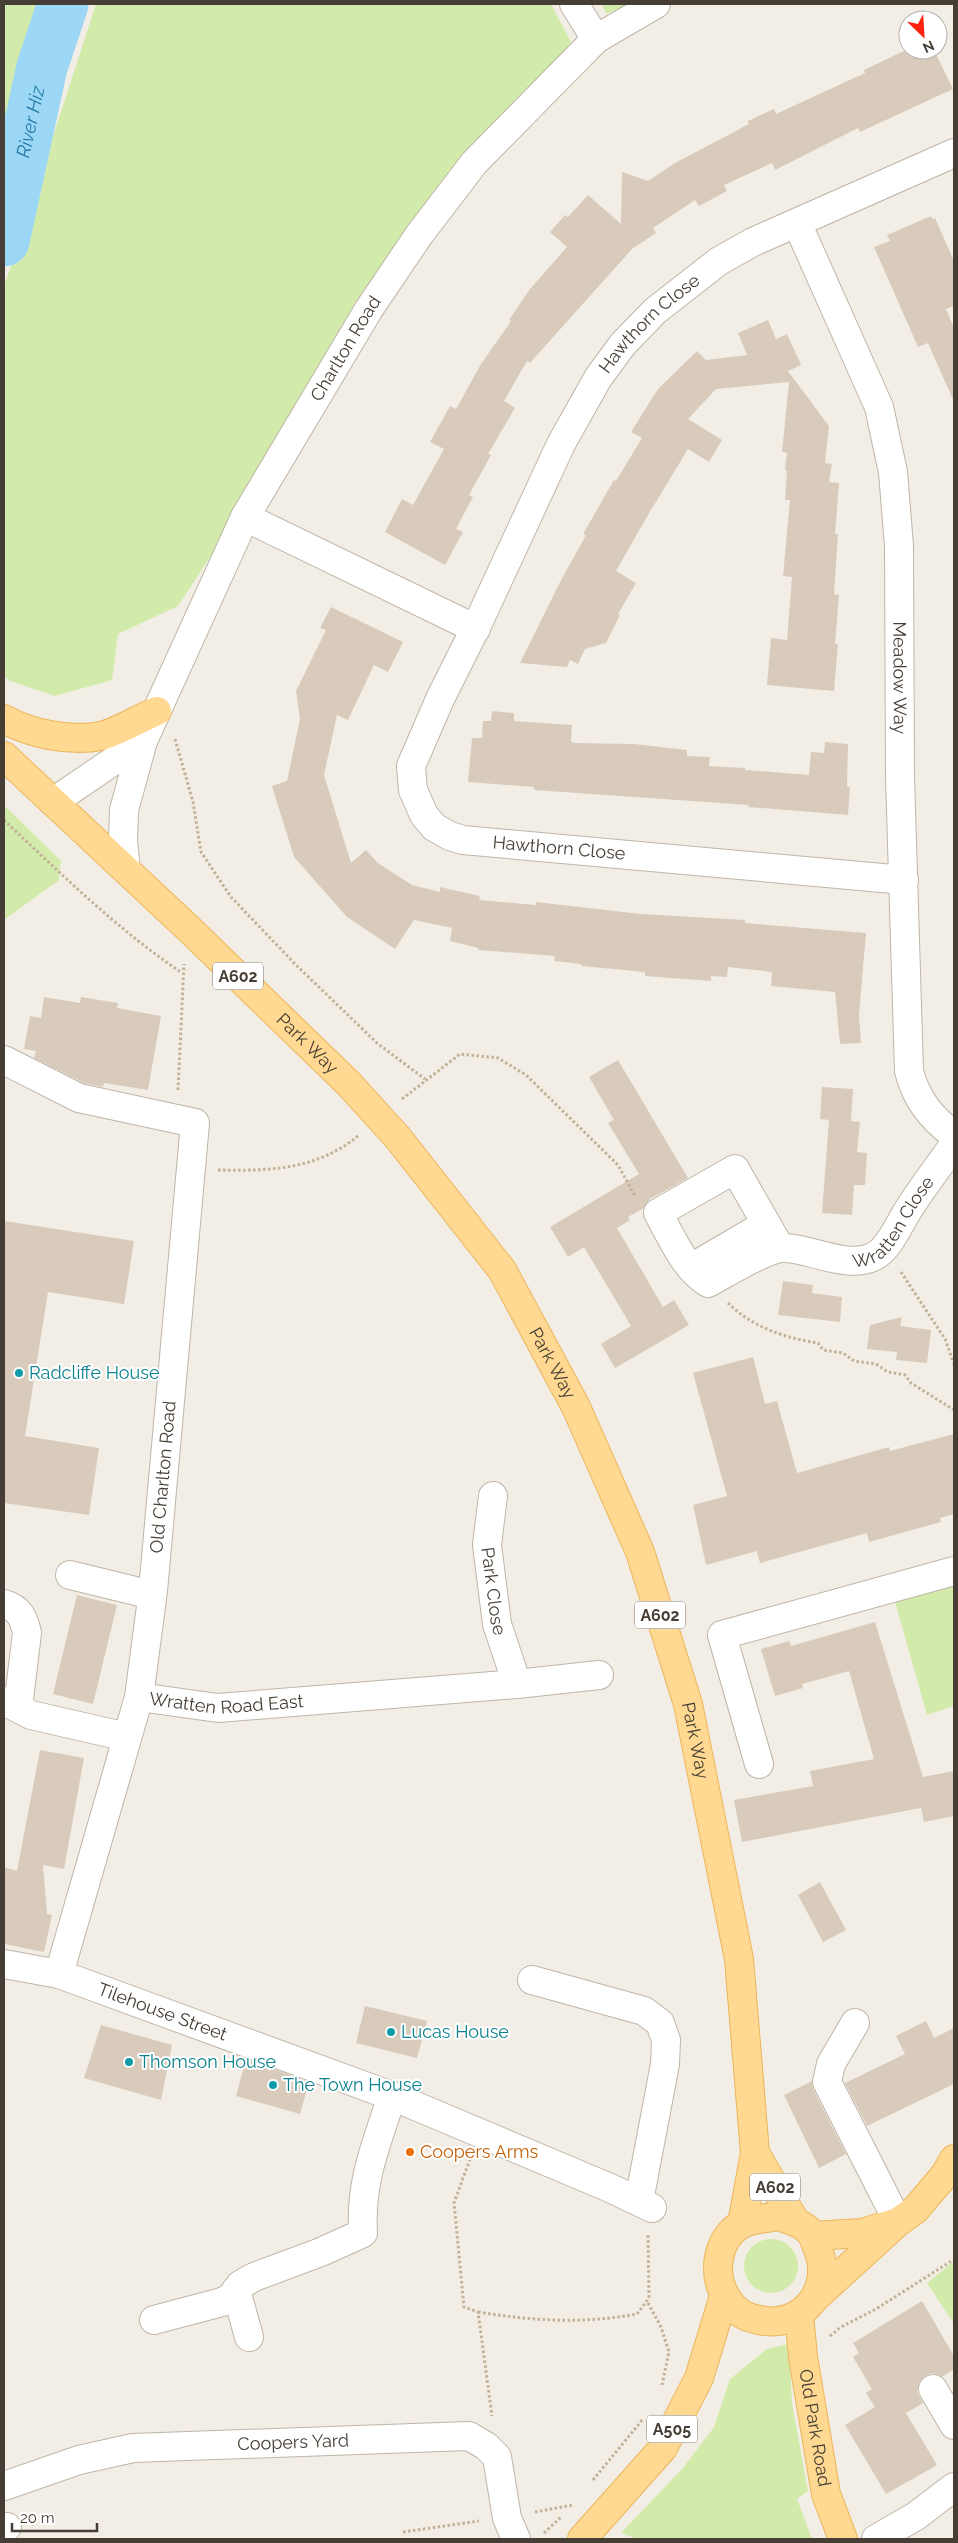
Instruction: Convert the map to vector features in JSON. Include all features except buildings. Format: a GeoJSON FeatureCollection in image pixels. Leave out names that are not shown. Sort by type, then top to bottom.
{"type":"FeatureCollection","features":[{"type":"Feature","properties":{"kind":"main road"},"geometry":{"type":"LineString","coordinates":[[4,719],[35,731],[70,737],[101,736],[161,704]]}},
{"type":"Feature","properties":{"kind":"main road","name":"Park Way"},"geometry":{"type":"LineString","coordinates":[[4,756],[349,1084],[398,1138],[502,1270],[576,1407],[640,1552],[688,1704],[739,1959],[755,2153],[742,2224]]}},
{"type":"Feature","properties":{"kind":"main road","name":"Park Way"},"geometry":{"type":"LineString","coordinates":[[755,2153],[804,2229]]}},
{"type":"Feature","properties":{"kind":"main road"},"geometry":{"type":"LineString","coordinates":[[898,2222],[862,2233],[804,2229],[777,2216],[742,2224],[727,2239],[718,2262],[719,2280],[724,2296],[736,2312],[750,2318],[769,2322],[782,2321],[808,2305],[898,2222],[915,2210],[932,2193],[954,2159]]}},
{"type":"Feature","properties":{"kind":"main road"},"geometry":{"type":"LineString","coordinates":[[804,2229],[823,2260],[823,2279],[808,2305]]}},
{"type":"Feature","properties":{"kind":"main road","name":"A505"},"geometry":{"type":"LineString","coordinates":[[582,2539],[663,2448],[699,2378],[724,2296]]}},
{"type":"Feature","properties":{"kind":"main road","name":"Old Park Road"},"geometry":{"type":"LineString","coordinates":[[808,2305],[803,2358],[826,2494],[843,2539]]}},
{"type":"Feature","properties":{"kind":"street"},"geometry":{"type":"LineString","coordinates":[[574,4],[596,39]]}},
{"type":"Feature","properties":{"kind":"street","name":"Charlton Road"},"geometry":{"type":"LineString","coordinates":[[126,870],[123,841],[124,810],[143,741],[245,517],[369,309],[419,235],[474,164],[596,39],[656,4]]}},
{"type":"Feature","properties":{"kind":"street","name":"Hawthorn Close"},"geometry":{"type":"LineString","coordinates":[[904,880],[463,840],[450,836],[434,827],[417,802],[413,790],[411,766],[440,699],[476,629],[561,444],[598,378],[623,344],[655,310],[719,261],[753,242],[954,153]]}},
{"type":"Feature","properties":{"kind":"street","name":"Meadow Way"},"geometry":{"type":"LineString","coordinates":[[797,223],[879,407],[893,472],[899,546],[909,1071],[915,1090],[926,1108],[937,1122],[954,1135]]}},
{"type":"Feature","properties":{"kind":"street"},"geometry":{"type":"LineString","coordinates":[[245,517],[476,629]]}},
{"type":"Feature","properties":{"kind":"street"},"geometry":{"type":"LineString","coordinates":[[52,802],[143,741]]}},
{"type":"Feature","properties":{"kind":"street"},"geometry":{"type":"LineString","coordinates":[[4,1060],[79,1098],[176,1118]]}},
{"type":"Feature","properties":{"kind":"street","name":"Old Charlton Road"},"geometry":{"type":"LineString","coordinates":[[139,1697],[152,1595],[189,1167],[195,1123],[176,1118]]}},
{"type":"Feature","properties":{"kind":"street","name":"Wratten Close"},"geometry":{"type":"LineString","coordinates":[[780,1248],[854,1260],[876,1255],[885,1247],[911,1205],[954,1144]]}},
{"type":"Feature","properties":{"kind":"street"},"geometry":{"type":"LineString","coordinates":[[734,1169],[780,1248],[700,1276],[658,1213],[734,1169]]}},
{"type":"Feature","properties":{"kind":"street"},"geometry":{"type":"LineString","coordinates":[[700,1276],[766,1224]]}},
{"type":"Feature","properties":{"kind":"street","name":"Park Close"},"geometry":{"type":"LineString","coordinates":[[493,1496],[488,1545],[497,1624],[517,1684]]}},
{"type":"Feature","properties":{"kind":"street"},"geometry":{"type":"LineString","coordinates":[[759,1764],[722,1635],[954,1571]]}},
{"type":"Feature","properties":{"kind":"street"},"geometry":{"type":"LineString","coordinates":[[70,1575],[152,1595]]}},
{"type":"Feature","properties":{"kind":"street"},"geometry":{"type":"LineString","coordinates":[[4,1604],[16,1608],[25,1620],[27,1633],[17,1707],[127,1737]]}},
{"type":"Feature","properties":{"kind":"street","name":"Wratten Road East"},"geometry":{"type":"LineString","coordinates":[[59,1974],[139,1697],[218,1708],[517,1684],[600,1675]]}},
{"type":"Feature","properties":{"kind":"street","name":"Tilehouse Street"},"geometry":{"type":"LineString","coordinates":[[4,1964],[59,1974],[392,2096],[646,2204]]}},
{"type":"Feature","properties":{"kind":"street"},"geometry":{"type":"LineString","coordinates":[[532,1980],[644,2012],[660,2023],[666,2040],[665,2064],[646,2204]]}},
{"type":"Feature","properties":{"kind":"street"},"geometry":{"type":"LineString","coordinates":[[855,2023],[831,2064],[827,2082],[898,2222]]}},
{"type":"Feature","properties":{"kind":"street"},"geometry":{"type":"LineString","coordinates":[[154,2320],[222,2302],[232,2297],[240,2285],[254,2277],[321,2252],[363,2233],[361,2209],[365,2176],[392,2096]]}},
{"type":"Feature","properties":{"kind":"street"},"geometry":{"type":"LineString","coordinates":[[236,2290],[248,2336]]}},
{"type":"Feature","properties":{"kind":"street"},"geometry":{"type":"LineString","coordinates":[[933,2389],[954,2425]]}},
{"type":"Feature","properties":{"kind":"street","name":"Coopers Yard"},"geometry":{"type":"LineString","coordinates":[[4,2486],[79,2460],[133,2448],[469,2436],[486,2446],[497,2457]]}},
{"type":"Feature","properties":{"kind":"street"},"geometry":{"type":"LineString","coordinates":[[497,2457],[511,2528]]}},
{"type":"Feature","properties":{"kind":"street"},"geometry":{"type":"LineString","coordinates":[[876,2539],[916,2516],[954,2487]]}},
{"type":"Feature","properties":{"kind":"path"},"geometry":{"type":"LineString","coordinates":[[161,704],[193,802],[201,852],[231,896],[295,964],[377,1042],[425,1079]]}},
{"type":"Feature","properties":{"kind":"path"},"geometry":{"type":"LineString","coordinates":[[4,820],[68,881],[140,944],[182,973],[176,1118]]}},
{"type":"Feature","properties":{"kind":"path"},"geometry":{"type":"LineString","coordinates":[[396,1104],[425,1079],[460,1054],[498,1058],[526,1075],[618,1165],[640,1205],[658,1213]]}},
{"type":"Feature","properties":{"kind":"path"},"geometry":{"type":"LineString","coordinates":[[189,1167],[262,1170],[306,1165],[345,1147],[367,1129]]}},
{"type":"Feature","properties":{"kind":"path"},"geometry":{"type":"LineString","coordinates":[[885,1247],[945,1339],[954,1364]]}},
{"type":"Feature","properties":{"kind":"path"},"geometry":{"type":"LineString","coordinates":[[700,1276],[738,1313],[766,1329],[796,1339],[818,1343],[823,1350],[844,1353],[854,1361],[876,1364],[888,1372],[905,1375],[911,1384],[954,1410]]}},
{"type":"Feature","properties":{"kind":"path"},"geometry":{"type":"LineString","coordinates":[[478,2134],[454,2203],[464,2307],[478,2312],[555,2322],[601,2321],[637,2314],[648,2302]]}},
{"type":"Feature","properties":{"kind":"path"},"geometry":{"type":"LineString","coordinates":[[646,2204],[650,2264],[648,2302],[661,2327],[669,2352],[661,2389]]}},
{"type":"Feature","properties":{"kind":"path"},"geometry":{"type":"LineString","coordinates":[[803,2358],[841,2327],[876,2309],[954,2260]]}},
{"type":"Feature","properties":{"kind":"path"},"geometry":{"type":"LineString","coordinates":[[478,2312],[497,2457]]}},
{"type":"Feature","properties":{"kind":"path"},"geometry":{"type":"LineString","coordinates":[[591,2483],[648,2411]]}},
{"type":"Feature","properties":{"kind":"path"},"geometry":{"type":"LineString","coordinates":[[539,2539],[579,2498]]}},
{"type":"Feature","properties":{"kind":"path"},"geometry":{"type":"LineString","coordinates":[[403,2532],[511,2528],[573,2505]]}},
{"type":"Feature","properties":{"kind":"green space"},"geometry":{"type":"Polygon","coordinates":[[[4,4],[75,4],[47,63],[4,200],[4,4]]]}},
{"type":"Feature","properties":{"kind":"green space"},"geometry":{"type":"Polygon","coordinates":[[[96,4],[551,4],[574,48],[463,154],[356,301],[241,510],[178,606],[118,634],[112,680],[55,696],[10,681],[4,676],[4,287],[96,4]]]}},
{"type":"Feature","properties":{"kind":"green space"},"geometry":{"type":"Polygon","coordinates":[[[602,4],[630,4],[606,14],[602,4]]]}},
{"type":"Feature","properties":{"kind":"green space"},"geometry":{"type":"Polygon","coordinates":[[[4,805],[61,861],[59,880],[4,920],[4,805]]]}},
{"type":"Feature","properties":{"kind":"green space"},"geometry":{"type":"Polygon","coordinates":[[[954,1584],[954,1706],[927,1715],[894,1598],[954,1584]]]}},
{"type":"Feature","properties":{"kind":"green space"},"geometry":{"type":"Polygon","coordinates":[[[766,2239],[776,2239],[786,2243],[794,2251],[798,2266],[794,2281],[786,2289],[776,2293],[766,2293],[756,2289],[748,2281],[744,2271],[744,2261],[748,2251],[756,2243],[766,2239]]]}},
{"type":"Feature","properties":{"kind":"green space"},"geometry":{"type":"Polygon","coordinates":[[[954,2261],[954,2324],[927,2283],[954,2261]]]}},
{"type":"Feature","properties":{"kind":"green space"},"geometry":{"type":"Polygon","coordinates":[[[789,2344],[792,2403],[808,2491],[797,2499],[812,2539],[638,2539],[621,2533],[683,2468],[714,2427],[730,2379],[767,2349],[789,2344]]]}},
{"type":"Feature","properties":{"kind":"waterway","name":"River Hiz"},"geometry":{"type":"LineString","coordinates":[[4,241],[42,67],[63,4]]}},
{"type":"Feature","properties":{"kind":"place","name":"Radcliffe House"},"geometry":{"type":"Point","coordinates":[19,1373]}},
{"type":"Feature","properties":{"kind":"place","name":"Lucas House"},"geometry":{"type":"Point","coordinates":[391,2032]}},
{"type":"Feature","properties":{"kind":"place","name":"Thomson House"},"geometry":{"type":"Point","coordinates":[129,2062]}},
{"type":"Feature","properties":{"kind":"place","name":"The Town House"},"geometry":{"type":"Point","coordinates":[273,2085]}},
{"type":"Feature","properties":{"kind":"place","name":"Coopers Arms"},"geometry":{"type":"Point","coordinates":[410,2152]}}]}
